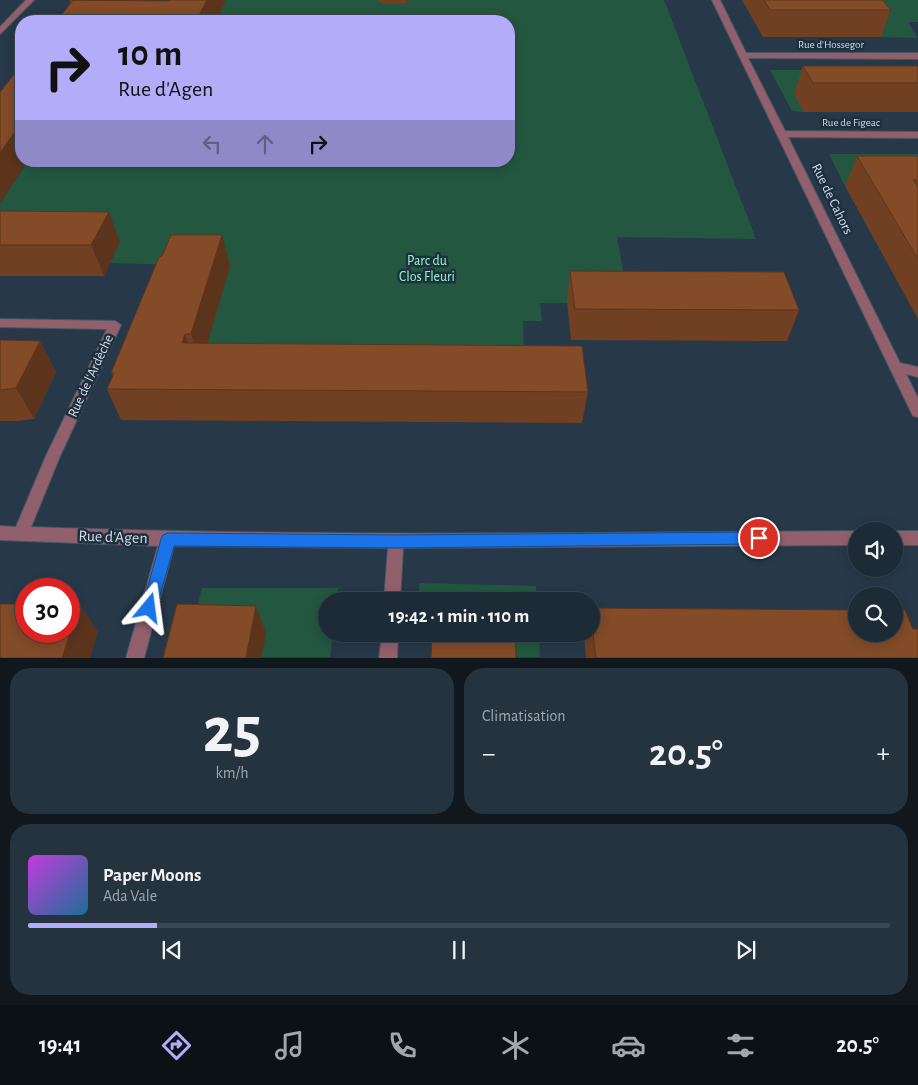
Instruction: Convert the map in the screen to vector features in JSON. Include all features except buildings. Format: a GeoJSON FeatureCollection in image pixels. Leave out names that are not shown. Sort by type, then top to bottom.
{"type":"FeatureCollection","features":[{"type":"Feature","properties":{"kind":"street"},"geometry":{"type":"LineString","coordinates":[[16,15],[30,0]]}},
{"type":"Feature","properties":{"kind":"street","name":"Rue de Cahors"},"geometry":{"type":"LineString","coordinates":[[716,0],[784,134],[918,412]]}},
{"type":"Feature","properties":{"kind":"street"},"geometry":{"type":"LineString","coordinates":[[0,32],[15,16]]}},
{"type":"Feature","properties":{"kind":"street","name":"Rue d'Hossegor"},"geometry":{"type":"LineString","coordinates":[[744,55],[918,56]]}},
{"type":"Feature","properties":{"kind":"street","name":"Rue de Figeac"},"geometry":{"type":"LineString","coordinates":[[784,134],[918,135]]}},
{"type":"Feature","properties":{"kind":"street","name":"Rue de l'Ardèche"},"geometry":{"type":"LineString","coordinates":[[0,323],[115,325],[53,456],[21,533]]}},
{"type":"Feature","properties":{"kind":"street"},"geometry":{"type":"LineString","coordinates":[[897,368],[918,372]]}},
{"type":"Feature","properties":{"kind":"street","name":"Rue d'Agen"},"geometry":{"type":"LineString","coordinates":[[0,533],[168,539],[396,541],[848,538]]}},
{"type":"Feature","properties":{"kind":"street"},"geometry":{"type":"LineString","coordinates":[[903,538],[918,538]]}},
{"type":"Feature","properties":{"kind":"street"},"geometry":{"type":"LineString","coordinates":[[135,658],[168,539]]}},
{"type":"Feature","properties":{"kind":"street"},"geometry":{"type":"LineString","coordinates":[[393,592],[396,541]]}},
{"type":"Feature","properties":{"kind":"street"},"geometry":{"type":"LineString","coordinates":[[388,658],[389,642]]}},
{"type":"Feature","properties":{"kind":"green space","name":"Parc du Clos Fleuri"},"geometry":{"type":"Polygon","coordinates":[[[226,0],[664,0],[756,239],[617,237],[629,303],[540,303],[542,321],[523,321],[525,377],[201,365],[230,266],[110,263],[120,242],[0,241],[0,203],[24,167],[515,167],[515,15],[218,15],[226,0]]]}},
{"type":"Feature","properties":{"kind":"green space"},"geometry":{"type":"Polygon","coordinates":[[[771,0],[918,0],[918,22],[908,22],[918,38],[881,37],[771,0]]]}},
{"type":"Feature","properties":{"kind":"green space"},"geometry":{"type":"Polygon","coordinates":[[[770,70],[918,70],[804,112],[792,111],[770,70]]]}},
{"type":"Feature","properties":{"kind":"green space"},"geometry":{"type":"Polygon","coordinates":[[[829,154],[918,154],[918,186],[845,186],[829,154]]]}},
{"type":"Feature","properties":{"kind":"green space"},"geometry":{"type":"Polygon","coordinates":[[[419,583],[536,586],[536,592],[419,592],[419,583]]]}},
{"type":"Feature","properties":{"kind":"green space"},"geometry":{"type":"Polygon","coordinates":[[[202,588],[338,588],[338,592],[318,592],[318,642],[332,642],[330,657],[261,657],[266,633],[191,632],[202,588]]]}},
{"type":"Feature","properties":{"kind":"green space"},"geometry":{"type":"Polygon","coordinates":[[[458,642],[539,642],[540,657],[512,657],[458,642]]]}},
{"type":"Feature","properties":{"kind":"route"},"geometry":{"type":"LineString","coordinates":[[149,608],[168,539],[396,541],[759,538]]}}]}
